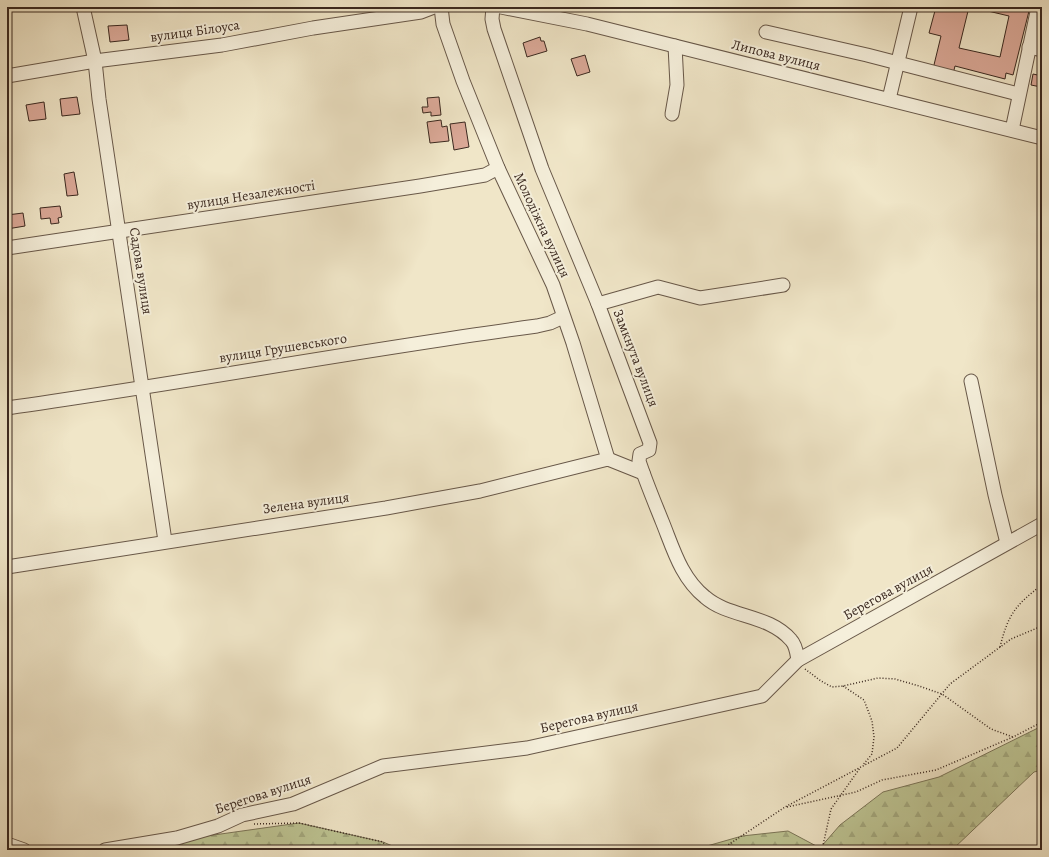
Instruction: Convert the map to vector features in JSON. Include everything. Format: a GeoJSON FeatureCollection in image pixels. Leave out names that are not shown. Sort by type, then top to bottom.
{"type":"FeatureCollection","features":[{"type":"Feature","properties":{"kind":"street","name":"Садова вулиця"},"geometry":{"type":"LineString","coordinates":[[83,7],[95,61],[99,99],[165,541]]}},
{"type":"Feature","properties":{"kind":"street","name":"вулиця Білоуса"},"geometry":{"type":"LineString","coordinates":[[7,76],[95,61],[222,45],[306,29],[421,12],[434,7]]}},
{"type":"Feature","properties":{"kind":"street","name":"Молодіжна вулиця"},"geometry":{"type":"LineString","coordinates":[[441,7],[443,24],[463,81],[498,168],[553,285],[573,342],[608,459]]}},
{"type":"Feature","properties":{"kind":"street","name":"Замкнута вулиця"},"geometry":{"type":"LineString","coordinates":[[493,7],[492,19],[494,29],[542,169],[598,304],[650,443],[649,450],[640,454],[638,457],[676,557],[686,577],[706,598],[717,605],[766,622],[780,631],[792,640],[798,660]]}},
{"type":"Feature","properties":{"kind":"street","name":"Липова вулиця"},"geometry":{"type":"LineString","coordinates":[[501,7],[587,24],[1042,138]]}},
{"type":"Feature","properties":{"kind":"street"},"geometry":{"type":"LineString","coordinates":[[888,99],[911,7]]}},
{"type":"Feature","properties":{"kind":"street"},"geometry":{"type":"LineString","coordinates":[[1012,130],[1018,94],[1036,48],[1038,7]]}},
{"type":"Feature","properties":{"kind":"street"},"geometry":{"type":"LineString","coordinates":[[766,32],[1018,94]]}},
{"type":"Feature","properties":{"kind":"street"},"geometry":{"type":"LineString","coordinates":[[672,114],[677,85],[675,46]]}},
{"type":"Feature","properties":{"kind":"street","name":"вулиця Незалежності"},"geometry":{"type":"LineString","coordinates":[[7,248],[459,180],[485,175],[498,168]]}},
{"type":"Feature","properties":{"kind":"street"},"geometry":{"type":"LineString","coordinates":[[598,304],[658,287],[700,298],[783,284]]}},
{"type":"Feature","properties":{"kind":"street","name":"вулиця Грушевського"},"geometry":{"type":"LineString","coordinates":[[7,408],[142,389],[402,345],[537,326],[550,323],[564,317]]}},
{"type":"Feature","properties":{"kind":"street"},"geometry":{"type":"LineString","coordinates":[[971,381],[995,495],[1007,543]]}},
{"type":"Feature","properties":{"kind":"street"},"geometry":{"type":"LineString","coordinates":[[608,459],[643,473]]}},
{"type":"Feature","properties":{"kind":"street","name":"Зелена вулиця"},"geometry":{"type":"LineString","coordinates":[[7,567],[106,552],[165,541],[386,508],[480,491],[608,459]]}},
{"type":"Feature","properties":{"kind":"street","name":"Берегова вулиця"},"geometry":{"type":"LineString","coordinates":[[106,850],[177,838],[218,826],[242,815],[292,804],[383,766],[527,748],[762,696],[798,660],[1042,524]]}},
{"type":"Feature","properties":{"kind":"street"},"geometry":{"type":"LineString","coordinates":[[7,844],[24,850]]}},
{"type":"Feature","properties":{"kind":"path"},"geometry":{"type":"LineString","coordinates":[[1000,647],[1008,618],[1022,600],[1042,585]]}},
{"type":"Feature","properties":{"kind":"path"},"geometry":{"type":"LineString","coordinates":[[708,850],[728,845],[785,807],[897,748],[950,684],[1011,639],[1042,626]]}},
{"type":"Feature","properties":{"kind":"path"},"geometry":{"type":"LineString","coordinates":[[798,660],[801,666],[820,681],[832,687],[878,678],[895,679],[942,694],[986,726],[1013,737]]}},
{"type":"Feature","properties":{"kind":"path"},"geometry":{"type":"LineString","coordinates":[[822,850],[831,809],[872,754],[874,737],[872,721],[864,700],[843,686]]}},
{"type":"Feature","properties":{"kind":"path"},"geometry":{"type":"LineString","coordinates":[[785,807],[856,792],[882,780],[936,770],[1013,737],[1042,722]]}},
{"type":"Feature","properties":{"kind":"path"},"geometry":{"type":"LineString","coordinates":[[247,825],[299,823],[383,842],[388,850]]}},
{"type":"Feature","properties":{"kind":"green space"},"geometry":{"type":"Polygon","coordinates":[[[1042,726],[1042,770],[1034,772],[952,850],[693,850],[742,836],[788,831],[820,848],[840,825],[883,792],[939,777],[1042,726]]]}},
{"type":"Feature","properties":{"kind":"green space"},"geometry":{"type":"Polygon","coordinates":[[[299,823],[383,842],[402,850],[107,850],[299,823]]]}},
{"type":"Feature","properties":{"kind":"green space"},"geometry":{"type":"Polygon","coordinates":[[[9,844],[80,850],[7,850],[9,844]]]}},
{"type":"Feature","properties":{"kind":"building"},"geometry":{"type":"Polygon","coordinates":[[[936,7],[969,7],[959,48],[1000,57],[1009,16],[971,7],[1030,7],[1013,75],[1006,73],[1005,79],[955,66],[953,74],[933,69],[941,36],[929,33],[936,7]]]}},
{"type":"Feature","properties":{"kind":"building"},"geometry":{"type":"Polygon","coordinates":[[[127,25],[129,40],[110,42],[108,26],[127,25]]]}},
{"type":"Feature","properties":{"kind":"building"},"geometry":{"type":"Polygon","coordinates":[[[540,37],[541,41],[544,41],[547,51],[527,57],[523,43],[540,37]]]}},
{"type":"Feature","properties":{"kind":"building"},"geometry":{"type":"Polygon","coordinates":[[[585,55],[590,72],[577,76],[571,59],[585,55]]]}},
{"type":"Feature","properties":{"kind":"building"},"geometry":{"type":"Polygon","coordinates":[[[1033,74],[1042,76],[1041,87],[1031,85],[1033,74]]]}},
{"type":"Feature","properties":{"kind":"building"},"geometry":{"type":"Polygon","coordinates":[[[77,97],[80,114],[62,116],[60,99],[77,97]]]}},
{"type":"Feature","properties":{"kind":"building"},"geometry":{"type":"Polygon","coordinates":[[[439,97],[441,115],[431,116],[431,112],[423,113],[422,107],[428,107],[427,98],[439,97]]]}},
{"type":"Feature","properties":{"kind":"building"},"geometry":{"type":"Polygon","coordinates":[[[44,102],[46,119],[29,121],[26,105],[44,102]]]}},
{"type":"Feature","properties":{"kind":"building"},"geometry":{"type":"Polygon","coordinates":[[[441,120],[442,127],[447,126],[449,141],[430,143],[427,122],[441,120]]]}},
{"type":"Feature","properties":{"kind":"building"},"geometry":{"type":"Polygon","coordinates":[[[465,122],[469,147],[454,150],[450,124],[465,122]]]}},
{"type":"Feature","properties":{"kind":"building"},"geometry":{"type":"Polygon","coordinates":[[[74,172],[78,195],[67,196],[64,174],[74,172]]]}},
{"type":"Feature","properties":{"kind":"building"},"geometry":{"type":"Polygon","coordinates":[[[60,206],[62,217],[58,218],[59,223],[51,224],[50,218],[41,219],[40,208],[60,206]]]}},
{"type":"Feature","properties":{"kind":"building"},"geometry":{"type":"Polygon","coordinates":[[[23,213],[25,226],[7,229],[7,215],[23,213]]]}}]}
